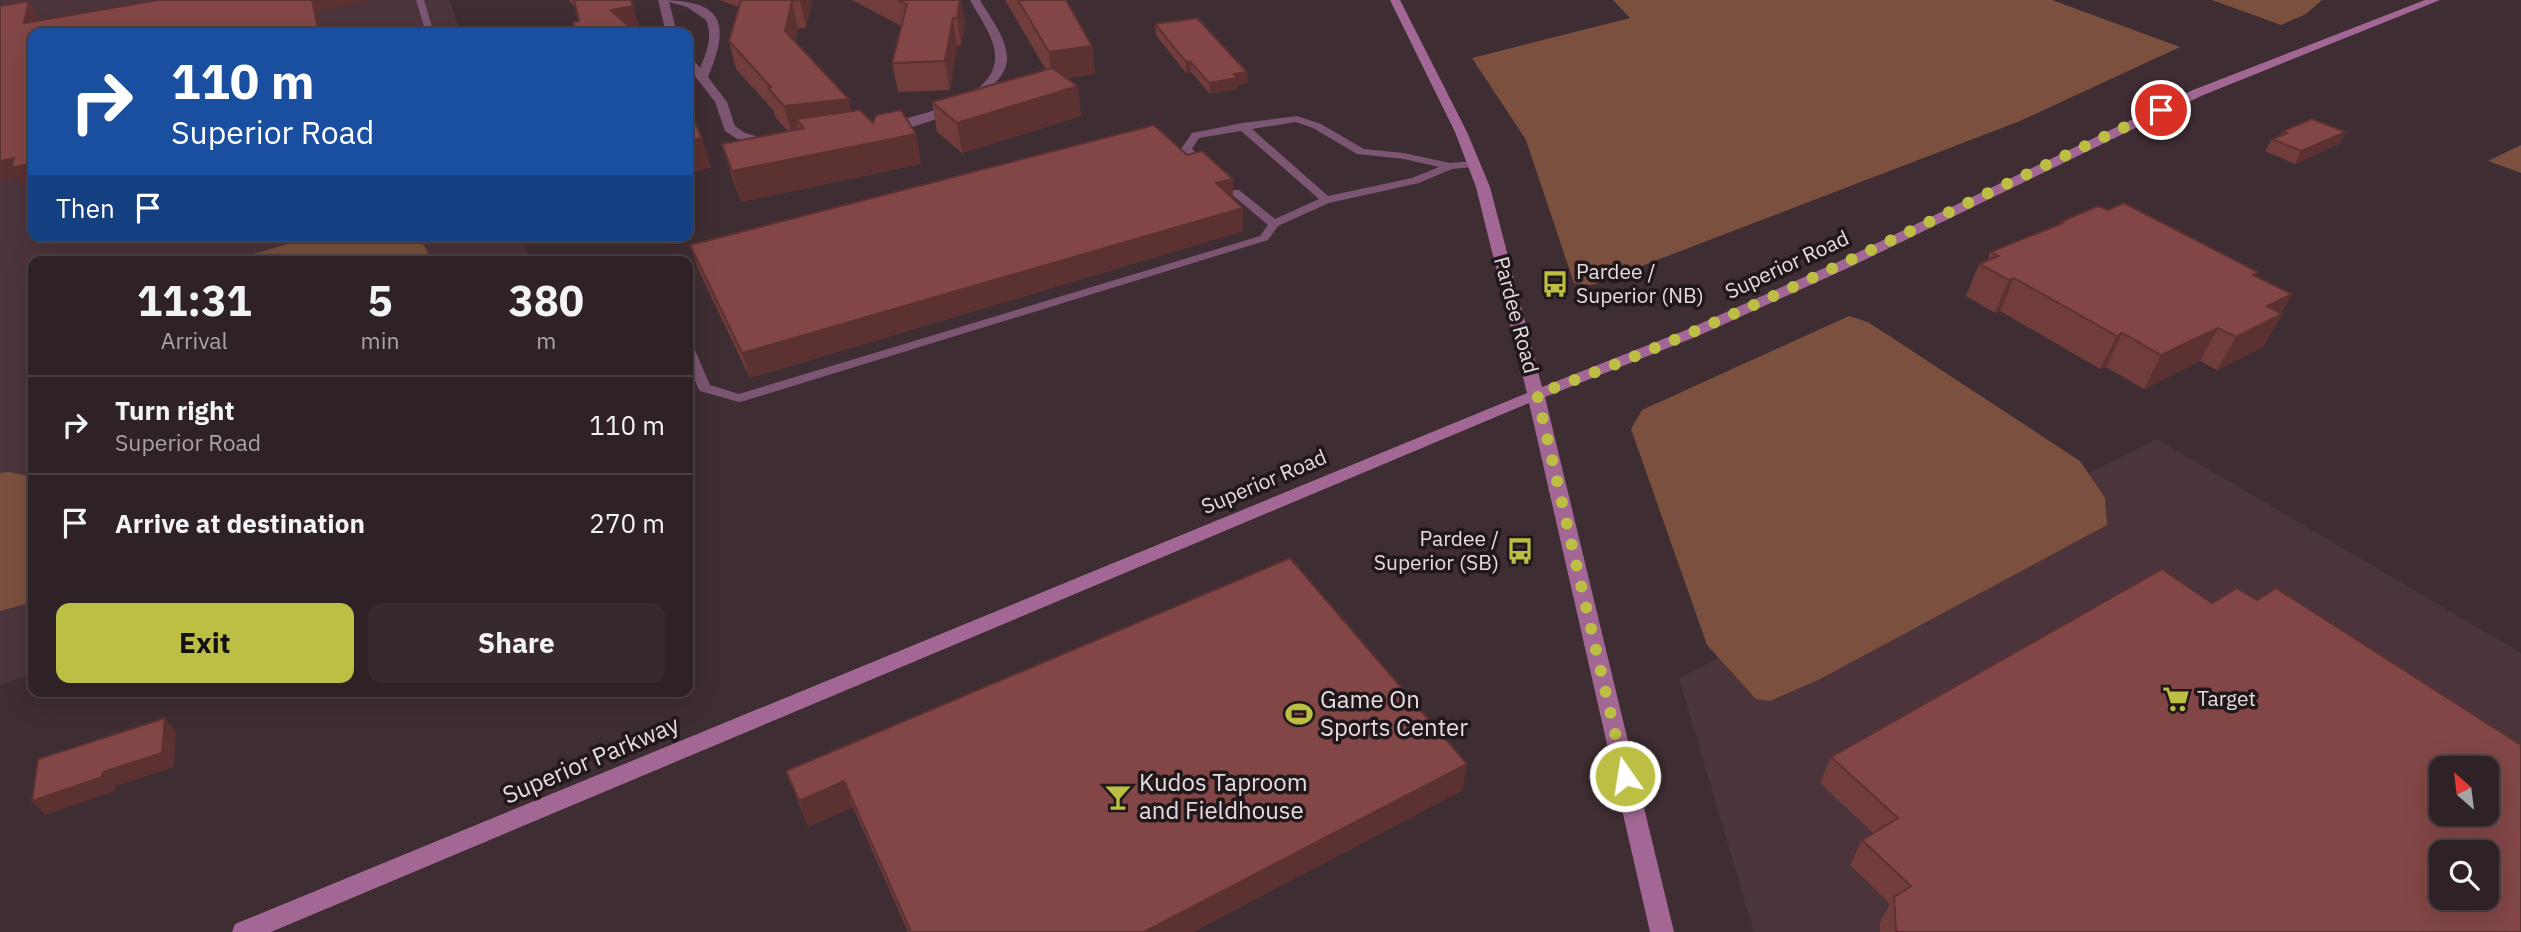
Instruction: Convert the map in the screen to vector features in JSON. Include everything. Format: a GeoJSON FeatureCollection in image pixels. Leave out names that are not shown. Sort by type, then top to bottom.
{"type":"FeatureCollection","features":[{"type":"Feature","properties":{"kind":"main road","name":"Pardee Road"},"geometry":{"type":"LineString","coordinates":[[1395,0],[1456,121],[1483,187],[1537,394],[1662,932]]}},
{"type":"Feature","properties":{"kind":"main road","name":"Superior Road"},"geometry":{"type":"LineString","coordinates":[[957,636],[1537,394],[1601,371],[1781,294],[2197,93],[2434,0]]}},
{"type":"Feature","properties":{"kind":"main road","name":"Superior Parkway"},"geometry":{"type":"LineString","coordinates":[[244,932],[957,636]]}},
{"type":"Feature","properties":{"kind":"street"},"geometry":{"type":"LineString","coordinates":[[663,0],[670,28]]}},
{"type":"Feature","properties":{"kind":"street"},"geometry":{"type":"LineString","coordinates":[[673,0],[705,13],[715,26],[716,41],[702,77]]}},
{"type":"Feature","properties":{"kind":"street"},"geometry":{"type":"LineString","coordinates":[[869,131],[923,119],[948,110],[974,97],[991,82],[1002,62],[996,43],[976,2],[964,0]]}},
{"type":"Feature","properties":{"kind":"street"},"geometry":{"type":"LineString","coordinates":[[693,66],[721,102],[726,123],[734,133],[756,142],[785,144]]}},
{"type":"Feature","properties":{"kind":"lane"},"geometry":{"type":"LineString","coordinates":[[420,0],[428,28]]}},
{"type":"Feature","properties":{"kind":"lane"},"geometry":{"type":"LineString","coordinates":[[1211,172],[1186,149],[1196,135],[1297,119],[1317,126],[1337,141],[1361,152],[1404,156],[1450,166],[1473,164]]}},
{"type":"Feature","properties":{"kind":"lane"},"geometry":{"type":"LineString","coordinates":[[1242,126],[1326,200]]}},
{"type":"Feature","properties":{"kind":"lane"},"geometry":{"type":"LineString","coordinates":[[693,360],[705,388],[739,398],[1264,238],[1274,224],[1326,200],[1415,181],[1450,166]]}},
{"type":"Feature","properties":{"kind":"lane"},"geometry":{"type":"LineString","coordinates":[[1235,192],[1274,224]]}},
{"type":"Feature","properties":{"kind":"shaded area"},"geometry":{"type":"Polygon","coordinates":[[[0,0],[450,0],[458,28],[28,28],[28,242],[524,242],[528,256],[28,256],[28,676],[0,685],[0,0]]]}},
{"type":"Feature","properties":{"kind":"shaded area"},"geometry":{"type":"Polygon","coordinates":[[[1613,0],[2052,0],[2180,47],[2020,121],[1592,285],[1574,283],[1526,140],[1472,58],[1630,18],[1613,0]]]}},
{"type":"Feature","properties":{"kind":"shaded area"},"geometry":{"type":"Polygon","coordinates":[[[2212,0],[2322,0],[2306,14],[2281,25],[2212,0]]]}},
{"type":"Feature","properties":{"kind":"shaded area"},"geometry":{"type":"Polygon","coordinates":[[[2521,145],[2521,173],[2488,161],[2521,145]]]}},
{"type":"Feature","properties":{"kind":"shaded area"},"geometry":{"type":"Polygon","coordinates":[[[295,242],[422,242],[430,256],[246,256],[295,242]]]}},
{"type":"Feature","properties":{"kind":"shaded area"},"geometry":{"type":"Polygon","coordinates":[[[1849,316],[1868,322],[2080,461],[2105,498],[2107,525],[1820,679],[1770,701],[1756,699],[1707,645],[1631,429],[1642,410],[1849,316]]]}},
{"type":"Feature","properties":{"kind":"shaded area"},"geometry":{"type":"Polygon","coordinates":[[[2157,439],[2521,653],[2521,932],[1754,932],[1679,678],[2157,439]]]}},
{"type":"Feature","properties":{"kind":"shaded area"},"geometry":{"type":"Polygon","coordinates":[[[0,473],[28,476],[28,603],[0,611],[0,473]]]}},
{"type":"Feature","properties":{"kind":"building"},"geometry":{"type":"Polygon","coordinates":[[[158,0],[312,0],[318,28],[28,28],[28,164],[11,168],[14,158],[0,161],[0,6],[29,1],[24,23],[158,0]]]}},
{"type":"Feature","properties":{"kind":"building"},"geometry":{"type":"Polygon","coordinates":[[[574,0],[631,0],[633,6],[611,10],[631,28],[575,28],[573,22],[579,21],[574,0]]]}},
{"type":"Feature","properties":{"kind":"building"},"geometry":{"type":"Polygon","coordinates":[[[741,0],[800,0],[792,1],[785,31],[849,99],[784,106],[768,88],[771,87],[729,41],[741,0]]]}},
{"type":"Feature","properties":{"kind":"building"},"geometry":{"type":"Polygon","coordinates":[[[898,0],[960,0],[957,18],[953,18],[945,61],[892,63],[907,4],[898,0]]]}},
{"type":"Feature","properties":{"kind":"building"},"geometry":{"type":"Polygon","coordinates":[[[1018,0],[1066,0],[1092,46],[1049,52],[1018,0]]]}},
{"type":"Feature","properties":{"kind":"building"},"geometry":{"type":"Polygon","coordinates":[[[1197,18],[1247,72],[1234,74],[1237,78],[1209,83],[1190,61],[1186,62],[1155,24],[1197,18]]]}},
{"type":"Feature","properties":{"kind":"building"},"geometry":{"type":"Polygon","coordinates":[[[1052,68],[1078,86],[957,123],[932,102],[1052,68]]]}},
{"type":"Feature","properties":{"kind":"building"},"geometry":{"type":"Polygon","coordinates":[[[860,110],[873,123],[876,115],[901,110],[916,134],[732,171],[722,144],[804,128],[796,119],[860,110]]]}},
{"type":"Feature","properties":{"kind":"building"},"geometry":{"type":"Polygon","coordinates":[[[693,117],[702,138],[693,140],[693,117]]]}},
{"type":"Feature","properties":{"kind":"building"},"geometry":{"type":"Polygon","coordinates":[[[2312,119],[2346,132],[2301,151],[2272,139],[2287,133],[2283,131],[2312,119]]]}},
{"type":"Feature","properties":{"kind":"building"},"geometry":{"type":"Polygon","coordinates":[[[1154,125],[1187,155],[1202,151],[1233,179],[1216,183],[1243,208],[742,353],[690,245],[1154,125]]]}},
{"type":"Feature","properties":{"kind":"building"},"geometry":{"type":"Polygon","coordinates":[[[2124,203],[2258,272],[2253,275],[2292,294],[2267,306],[2282,314],[2236,337],[2218,328],[2161,355],[2122,333],[2117,336],[2014,278],[2009,280],[1979,264],[1998,256],[1990,252],[2098,206],[2108,210],[2124,203]]]}},
{"type":"Feature","properties":{"kind":"building"},"geometry":{"type":"Polygon","coordinates":[[[1290,558],[1467,764],[1144,932],[911,932],[844,781],[799,801],[786,771],[1290,558]]]}},
{"type":"Feature","properties":{"kind":"building","name":"Target"},"geometry":{"type":"Polygon","coordinates":[[[2162,569],[2212,603],[2237,588],[2257,600],[2276,588],[2521,745],[2521,932],[1898,932],[1894,897],[1911,886],[1862,840],[1898,818],[1831,757],[2162,569]]]}},
{"type":"Feature","properties":{"kind":"building"},"geometry":{"type":"Polygon","coordinates":[[[165,718],[162,753],[103,772],[102,777],[32,801],[38,759],[165,718]]]}},
{"type":"Feature","properties":{"kind":"place","name":"Pardee / Superior (NB)"},"geometry":{"type":"Point","coordinates":[1555,284]}},
{"type":"Feature","properties":{"kind":"place","name":"Pardee / Superior (SB)"},"geometry":{"type":"Point","coordinates":[1520,551]}},
{"type":"Feature","properties":{"kind":"place","name":"Target"},"geometry":{"type":"Point","coordinates":[2176,699]}},
{"type":"Feature","properties":{"kind":"place","name":"Game On Sports Center"},"geometry":{"type":"Point","coordinates":[1299,714]}},
{"type":"Feature","properties":{"kind":"place","name":"Kudos Taproom and Fieldhouse"},"geometry":{"type":"Point","coordinates":[1118,797]}},
{"type":"Feature","properties":{"kind":"route"},"geometry":{"type":"LineString","coordinates":[[1625,776],[1537,394],[1601,371],[1781,294],[2161,110]]}}]}
